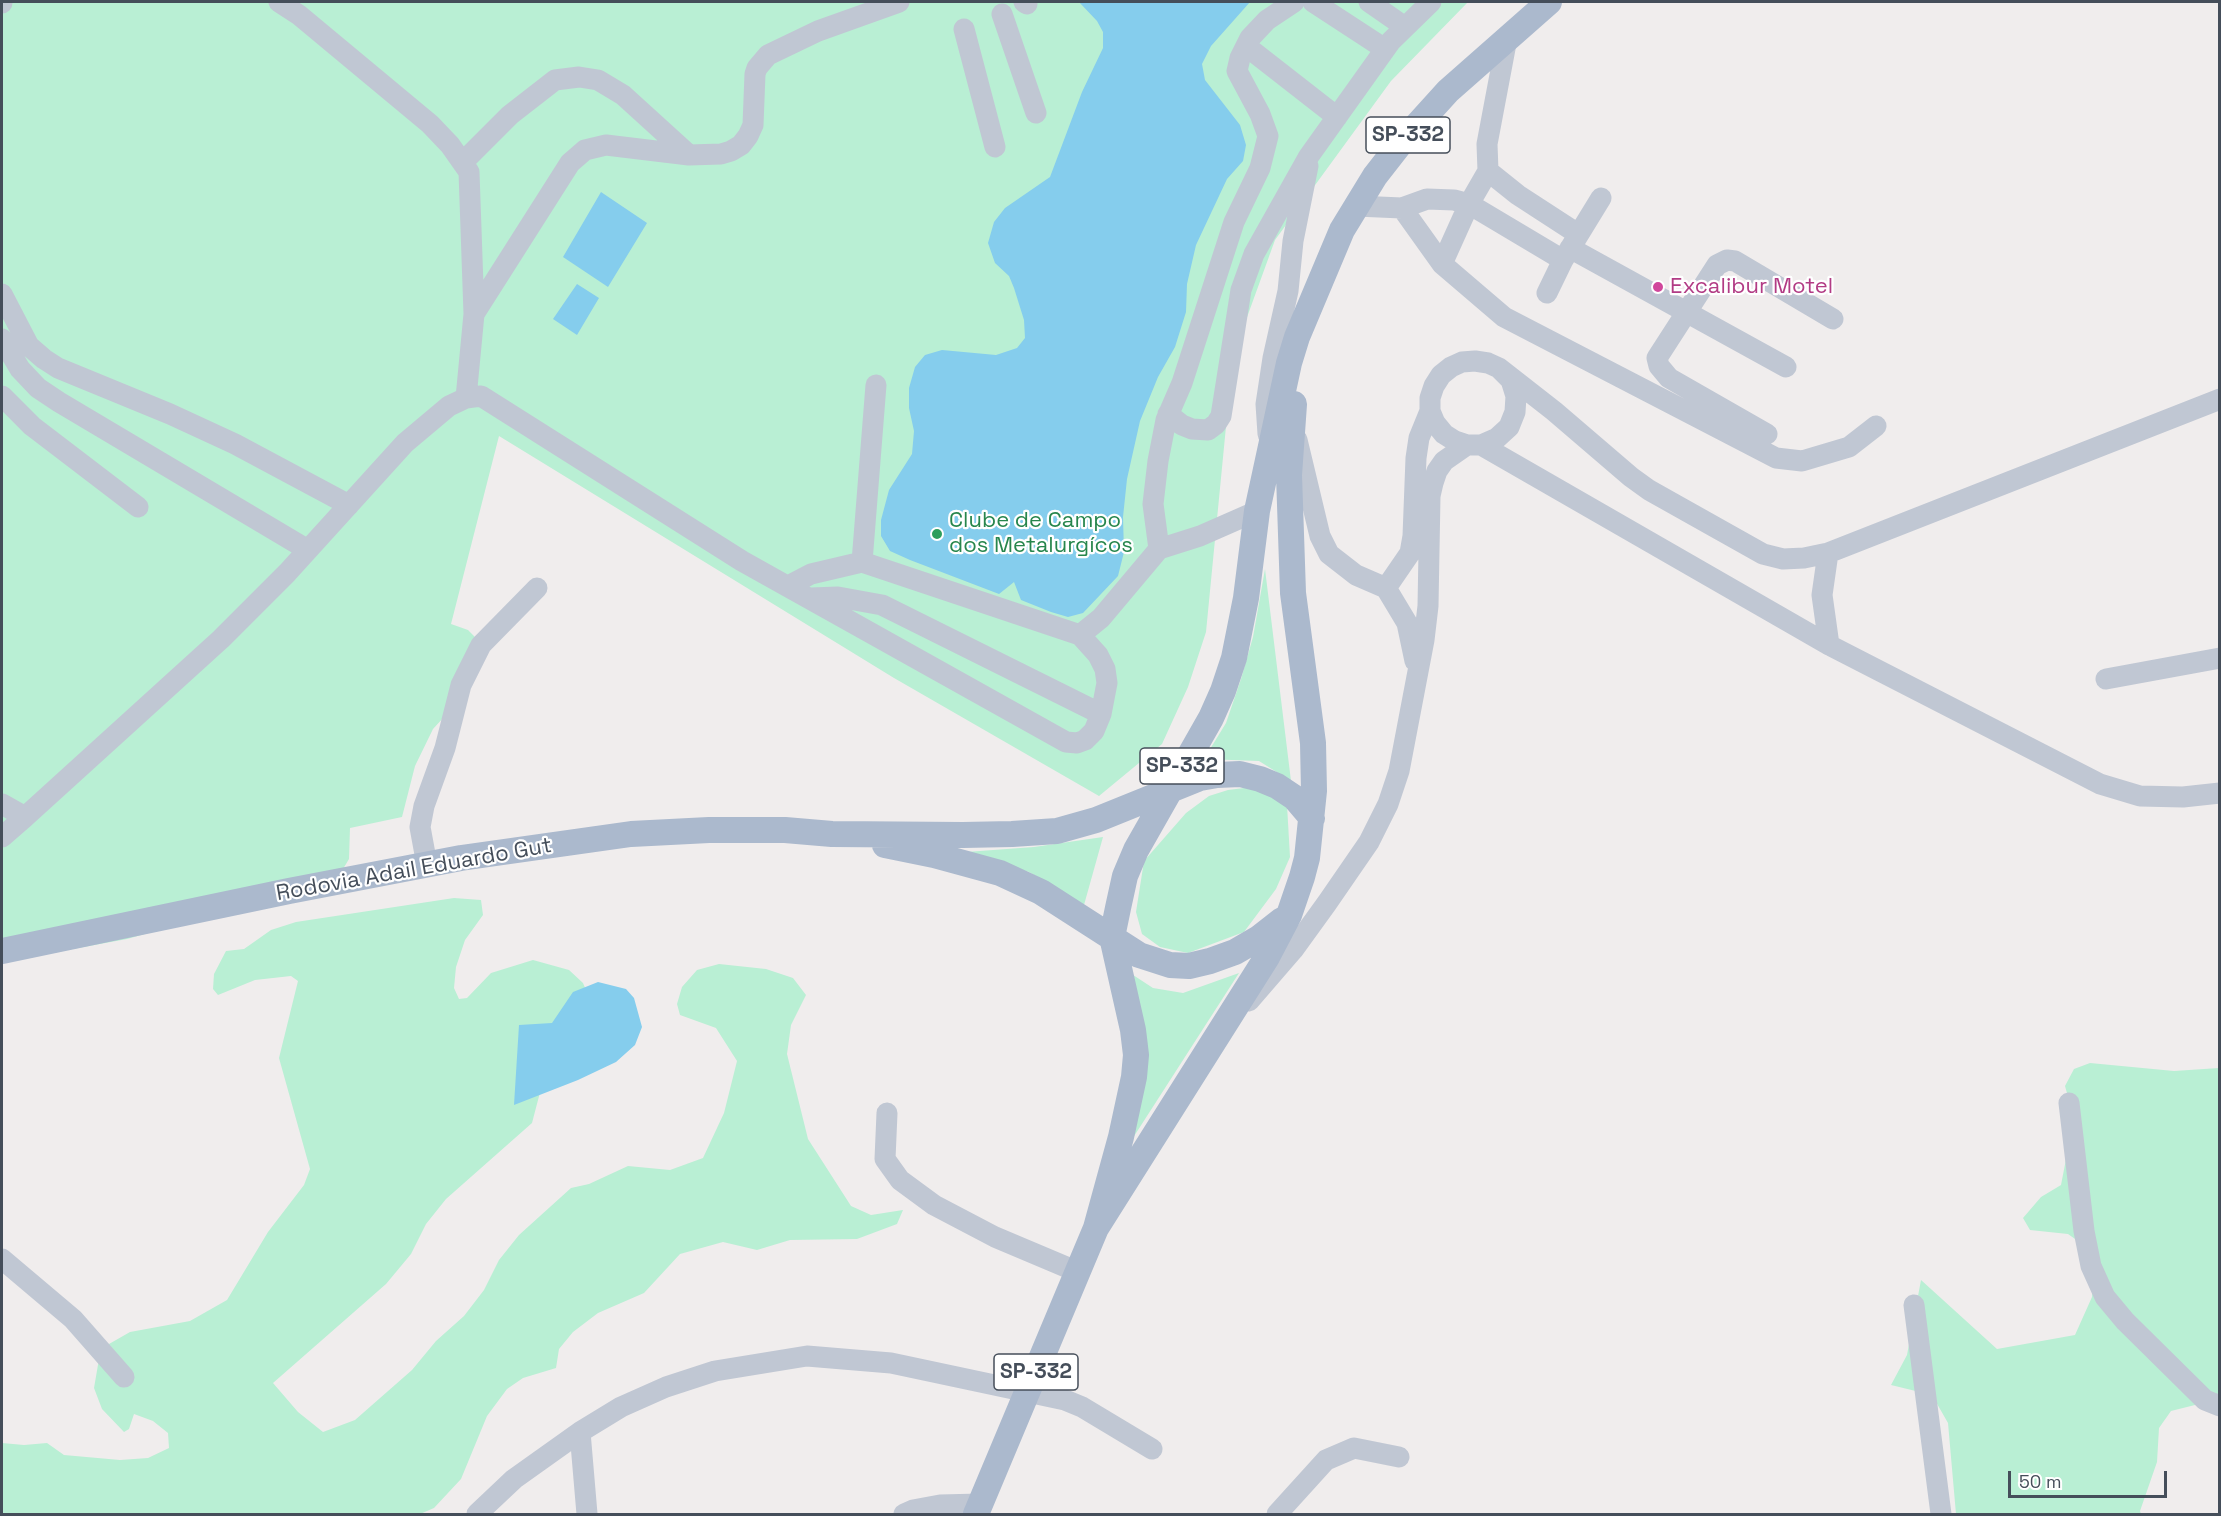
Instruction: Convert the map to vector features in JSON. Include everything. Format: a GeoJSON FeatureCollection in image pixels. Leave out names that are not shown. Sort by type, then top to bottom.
{"type":"FeatureCollection","features":[{"type":"Feature","properties":{"kind":"main road","name":"SP-332"},"geometry":{"type":"LineString","coordinates":[[978,1509],[1096,1228],[1124,1127],[1136,1055],[1133,1030],[1112,937],[1125,876],[1136,850],[1167,793],[1211,718],[1234,658],[1246,598],[1257,511],[1289,363],[1297,337],[1326,263],[1342,230],[1375,176],[1400,144],[1448,92],[1549,2]]}},
{"type":"Feature","properties":{"kind":"main road","name":"SP-332"},"geometry":{"type":"LineString","coordinates":[[1096,1228],[1267,957],[1289,915],[1307,858],[1314,791],[1313,743],[1293,593],[1289,485],[1292,418],[1311,303]]}},
{"type":"Feature","properties":{"kind":"main road"},"geometry":{"type":"LineString","coordinates":[[1167,793],[1200,778],[1240,774],[1277,786],[1295,798],[1312,818]]}},
{"type":"Feature","properties":{"kind":"main road","name":"Rodovia Adail Eduardo Gut"},"geometry":{"type":"LineString","coordinates":[[2,951],[427,865],[631,834],[709,830],[785,830],[832,834],[1002,834],[1057,831],[1096,820],[1167,793]]}},
{"type":"Feature","properties":{"kind":"main road","name":"Rodovia Adail Eduardo Gut"},"geometry":{"type":"LineString","coordinates":[[832,834],[934,855],[1000,873],[1041,892],[1112,937]]}},
{"type":"Feature","properties":{"kind":"main road"},"geometry":{"type":"LineString","coordinates":[[1112,937],[1139,955],[1154,961],[1190,966],[1234,952],[1260,938],[1289,915]]}},
{"type":"Feature","properties":{"kind":"street"},"geometry":{"type":"LineString","coordinates":[[279,2],[299,15],[430,124],[464,162],[468,172],[474,314],[473,397]]}},
{"type":"Feature","properties":{"kind":"street"},"geometry":{"type":"LineString","coordinates":[[474,314],[570,163],[585,150],[606,145],[689,155],[721,154],[731,151],[741,145],[753,125],[756,68],[768,55],[818,31],[899,2]]}},
{"type":"Feature","properties":{"kind":"street"},"geometry":{"type":"LineString","coordinates":[[1159,549],[1153,504],[1158,461],[1168,414],[1182,383],[1234,222],[1260,168],[1268,136],[1260,114],[1237,71],[1240,58],[1250,38],[1268,20],[1294,2]]}},
{"type":"Feature","properties":{"kind":"street"},"geometry":{"type":"LineString","coordinates":[[1314,2],[1385,50]]}},
{"type":"Feature","properties":{"kind":"street"},"geometry":{"type":"LineString","coordinates":[[1369,2],[1406,27]]}},
{"type":"Feature","properties":{"kind":"street"},"geometry":{"type":"LineString","coordinates":[[1168,414],[1182,425],[1192,429],[1208,430],[1216,424],[1221,416],[1241,290],[1254,254],[1309,156],[1385,50],[1431,2]]}},
{"type":"Feature","properties":{"kind":"street"},"geometry":{"type":"LineString","coordinates":[[1002,14],[1036,113]]}},
{"type":"Feature","properties":{"kind":"street"},"geometry":{"type":"LineString","coordinates":[[964,28],[995,147]]}},
{"type":"Feature","properties":{"kind":"street"},"geometry":{"type":"LineString","coordinates":[[1442,264],[1469,204],[1488,171],[1487,144],[1507,38]]}},
{"type":"Feature","properties":{"kind":"street"},"geometry":{"type":"LineString","coordinates":[[1246,46],[1337,117]]}},
{"type":"Feature","properties":{"kind":"street"},"geometry":{"type":"LineString","coordinates":[[464,162],[510,115],[555,80],[579,77],[598,80],[623,95],[689,155]]}},
{"type":"Feature","properties":{"kind":"street"},"geometry":{"type":"LineString","coordinates":[[1270,451],[1266,404],[1273,358],[1288,291],[1293,241],[1305,187],[1309,156]]}},
{"type":"Feature","properties":{"kind":"street"},"geometry":{"type":"LineString","coordinates":[[1488,171],[1518,195],[1570,247],[1786,367]]}},
{"type":"Feature","properties":{"kind":"street"},"geometry":{"type":"LineString","coordinates":[[1546,294],[1570,247],[1601,198]]}},
{"type":"Feature","properties":{"kind":"street"},"geometry":{"type":"LineString","coordinates":[[1356,206],[1402,208],[1427,199],[1454,200],[1469,204],[1548,250],[1570,247]]}},
{"type":"Feature","properties":{"kind":"street"},"geometry":{"type":"LineString","coordinates":[[1402,208],[1442,264],[1504,318],[1776,458],[1802,461],[1849,447],[1876,426]]}},
{"type":"Feature","properties":{"kind":"street"},"geometry":{"type":"LineString","coordinates":[[1767,434],[1669,378],[1659,366],[1657,358],[1717,265],[1727,260],[1735,261],[1833,319]]}},
{"type":"Feature","properties":{"kind":"street"},"geometry":{"type":"LineString","coordinates":[[2,294],[29,346],[44,360],[224,439],[349,506]]}},
{"type":"Feature","properties":{"kind":"street"},"geometry":{"type":"LineString","coordinates":[[2,339],[20,369],[38,388],[308,550]]}},
{"type":"Feature","properties":{"kind":"street"},"geometry":{"type":"LineString","coordinates":[[1386,588],[1410,553],[1413,536],[1416,458],[1419,438],[1430,411],[1430,398],[1434,386],[1441,375],[1462,362],[1475,360],[1499,368],[1554,411],[1631,477],[1741,543],[1763,554],[1783,559],[1828,553],[2220,399]]}},
{"type":"Feature","properties":{"kind":"street"},"geometry":{"type":"LineString","coordinates":[[1217,1037],[1293,950],[1369,842],[1388,804],[1399,771],[1418,679],[1428,606],[1430,496],[1433,483],[1444,461],[1474,445],[1497,438],[1509,427],[1515,412],[1516,396],[1510,380],[1499,368]]}},
{"type":"Feature","properties":{"kind":"street"},"geometry":{"type":"LineString","coordinates":[[862,562],[876,386]]}},
{"type":"Feature","properties":{"kind":"street"},"geometry":{"type":"LineString","coordinates":[[2,396],[40,432],[138,507]]}},
{"type":"Feature","properties":{"kind":"street"},"geometry":{"type":"LineString","coordinates":[[2,837],[221,639],[308,550],[405,443],[449,406],[473,397]]}},
{"type":"Feature","properties":{"kind":"street"},"geometry":{"type":"LineString","coordinates":[[473,397],[741,561],[1066,742],[1077,743],[1085,740],[1094,731],[1101,714],[1107,683],[1105,669],[1098,655],[1080,635],[862,562],[811,574],[788,586]]}},
{"type":"Feature","properties":{"kind":"street"},"geometry":{"type":"LineString","coordinates":[[1430,411],[1435,423],[1444,434],[1455,441],[1474,445],[1829,645],[2100,784],[2140,796],[2183,797],[2220,793]]}},
{"type":"Feature","properties":{"kind":"street"},"geometry":{"type":"LineString","coordinates":[[1292,418],[1320,536],[1329,554],[1356,575],[1386,588],[1407,623],[1418,679]]}},
{"type":"Feature","properties":{"kind":"street"},"geometry":{"type":"LineString","coordinates":[[1080,635],[1101,618],[1159,549],[1200,536],[1257,511]]}},
{"type":"Feature","properties":{"kind":"street"},"geometry":{"type":"LineString","coordinates":[[1828,553],[1822,596],[1829,645]]}},
{"type":"Feature","properties":{"kind":"street"},"geometry":{"type":"LineString","coordinates":[[427,865],[420,827],[424,806],[445,748],[461,685],[481,645],[537,588]]}},
{"type":"Feature","properties":{"kind":"street"},"geometry":{"type":"LineString","coordinates":[[811,598],[859,599],[882,605],[1101,714]]}},
{"type":"Feature","properties":{"kind":"street"},"geometry":{"type":"LineString","coordinates":[[2106,680],[2220,658]]}},
{"type":"Feature","properties":{"kind":"street"},"geometry":{"type":"LineString","coordinates":[[2,804],[26,817]]}},
{"type":"Feature","properties":{"kind":"street"},"geometry":{"type":"LineString","coordinates":[[2069,1103],[2084,1231],[2091,1266],[2104,1297],[2125,1322],[2205,1400],[2220,1406]]}},
{"type":"Feature","properties":{"kind":"street"},"geometry":{"type":"LineString","coordinates":[[887,1113],[885,1159],[900,1180],[934,1205],[995,1237],[1078,1272]]}},
{"type":"Feature","properties":{"kind":"street"},"geometry":{"type":"LineString","coordinates":[[2,1259],[73,1319],[124,1377]]}},
{"type":"Feature","properties":{"kind":"street"},"geometry":{"type":"LineString","coordinates":[[1914,1305],[1941,1515]]}},
{"type":"Feature","properties":{"kind":"street"},"geometry":{"type":"LineString","coordinates":[[477,1515],[514,1479],[580,1432],[621,1407],[666,1387],[715,1371],[807,1356],[891,1363],[1065,1400],[1082,1407],[1152,1449]]}},
{"type":"Feature","properties":{"kind":"street"},"geometry":{"type":"LineString","coordinates":[[580,1432],[587,1515]]}},
{"type":"Feature","properties":{"kind":"street"},"geometry":{"type":"LineString","coordinates":[[1277,1515],[1326,1460],[1354,1448],[1399,1457]]}},
{"type":"Feature","properties":{"kind":"street"},"geometry":{"type":"LineString","coordinates":[[904,1515],[913,1510],[940,1505],[978,1509]]}},
{"type":"Feature","properties":{"kind":"green space","name":"Clube de Campo dos Metalurgícos"},"geometry":{"type":"Polygon","coordinates":[[[2,2],[1468,2],[1391,81],[1275,240],[1246,320],[1228,406],[1206,632],[1188,687],[1162,744],[1099,796],[894,678],[499,436],[451,624],[468,630],[475,637],[466,693],[433,729],[415,766],[402,817],[350,828],[349,859],[334,884],[127,939],[35,956],[2,959],[2,2]]]}},
{"type":"Feature","properties":{"kind":"green space"},"geometry":{"type":"Polygon","coordinates":[[[1265,569],[1291,781],[1259,761],[1204,759],[1226,723],[1241,679],[1253,637],[1265,569]]]}},
{"type":"Feature","properties":{"kind":"green space"},"geometry":{"type":"Polygon","coordinates":[[[1252,787],[1287,805],[1290,857],[1276,889],[1244,932],[1188,953],[1160,947],[1142,934],[1136,912],[1144,861],[1186,813],[1209,796],[1228,790],[1252,787]]]}},
{"type":"Feature","properties":{"kind":"green space"},"geometry":{"type":"Polygon","coordinates":[[[1103,837],[1084,905],[1029,872],[966,852],[1034,847],[1103,837]]]}},
{"type":"Feature","properties":{"kind":"green space"},"geometry":{"type":"Polygon","coordinates":[[[454,898],[481,900],[483,915],[465,940],[456,967],[454,988],[459,999],[467,998],[491,973],[533,960],[569,970],[583,983],[589,997],[543,1081],[532,1123],[446,1199],[426,1224],[411,1254],[386,1284],[273,1383],[298,1412],[323,1432],[355,1420],[412,1370],[436,1341],[464,1316],[484,1290],[499,1260],[519,1235],[571,1188],[589,1184],[628,1166],[670,1170],[703,1158],[724,1113],[737,1061],[716,1028],[680,1015],[677,1004],[682,987],[697,970],[719,964],[766,969],[793,978],[806,995],[791,1025],[787,1054],[808,1139],[851,1206],[871,1215],[903,1210],[897,1224],[857,1239],[790,1240],[757,1250],[723,1242],[680,1254],[644,1293],[598,1313],[573,1332],[559,1349],[556,1368],[523,1378],[507,1389],[487,1416],[461,1479],[434,1508],[420,1514],[2,1514],[2,1443],[24,1445],[47,1443],[64,1455],[120,1460],[148,1458],[169,1448],[168,1433],[153,1421],[134,1414],[129,1429],[124,1432],[102,1409],[94,1388],[99,1359],[109,1344],[130,1332],[190,1321],[227,1300],[268,1232],[304,1185],[310,1169],[279,1058],[298,981],[291,976],[255,980],[218,995],[213,989],[214,974],[226,951],[244,949],[271,930],[296,922],[454,898]]]}},
{"type":"Feature","properties":{"kind":"green space"},"geometry":{"type":"Polygon","coordinates":[[[1130,973],[1153,988],[1183,993],[1239,973],[1129,1144],[1130,973]]]}},
{"type":"Feature","properties":{"kind":"green space"},"geometry":{"type":"Polygon","coordinates":[[[2090,1063],[2174,1071],[2219,1068],[2219,1399],[2171,1411],[2159,1428],[2157,1462],[2140,1511],[2141,1514],[1956,1514],[1948,1423],[1932,1395],[1891,1385],[1907,1355],[1921,1280],[1997,1349],[2075,1335],[2092,1297],[2095,1253],[2068,1234],[2030,1230],[2023,1218],[2041,1197],[2061,1185],[2074,1118],[2065,1086],[2074,1069],[2090,1063]]]}},
{"type":"Feature","properties":{"kind":"water"},"geometry":{"type":"Polygon","coordinates":[[[1079,2],[1250,2],[1211,46],[1202,64],[1205,80],[1240,125],[1246,145],[1243,161],[1227,179],[1196,245],[1187,284],[1186,312],[1175,347],[1158,377],[1140,421],[1127,479],[1123,517],[1124,552],[1118,576],[1083,613],[1068,617],[1021,600],[1014,582],[999,594],[890,551],[881,536],[881,520],[889,490],[912,454],[914,431],[909,408],[909,388],[915,367],[925,355],[942,350],[996,355],[1017,348],[1025,338],[1024,320],[1014,288],[1009,276],[995,263],[988,243],[994,222],[1005,208],[1050,177],[1082,92],[1103,48],[1103,32],[1097,21],[1079,2]]]}},
{"type":"Feature","properties":{"kind":"water"},"geometry":{"type":"Polygon","coordinates":[[[601,192],[647,223],[608,287],[563,257],[601,192]]]}},
{"type":"Feature","properties":{"kind":"water"},"geometry":{"type":"Polygon","coordinates":[[[577,284],[599,298],[577,335],[553,319],[577,284]]]}},
{"type":"Feature","properties":{"kind":"water"},"geometry":{"type":"Polygon","coordinates":[[[598,982],[626,989],[634,998],[642,1027],[635,1045],[616,1062],[578,1080],[514,1105],[519,1025],[552,1023],[573,992],[598,982]]]}},
{"type":"Feature","properties":{"kind":"place","name":"Excalibur Motel"},"geometry":{"type":"Point","coordinates":[1658,287]}},
{"type":"Feature","properties":{"kind":"place","name":"Clube de Campo dos Metalurgícos"},"geometry":{"type":"Point","coordinates":[937,534]}}]}
